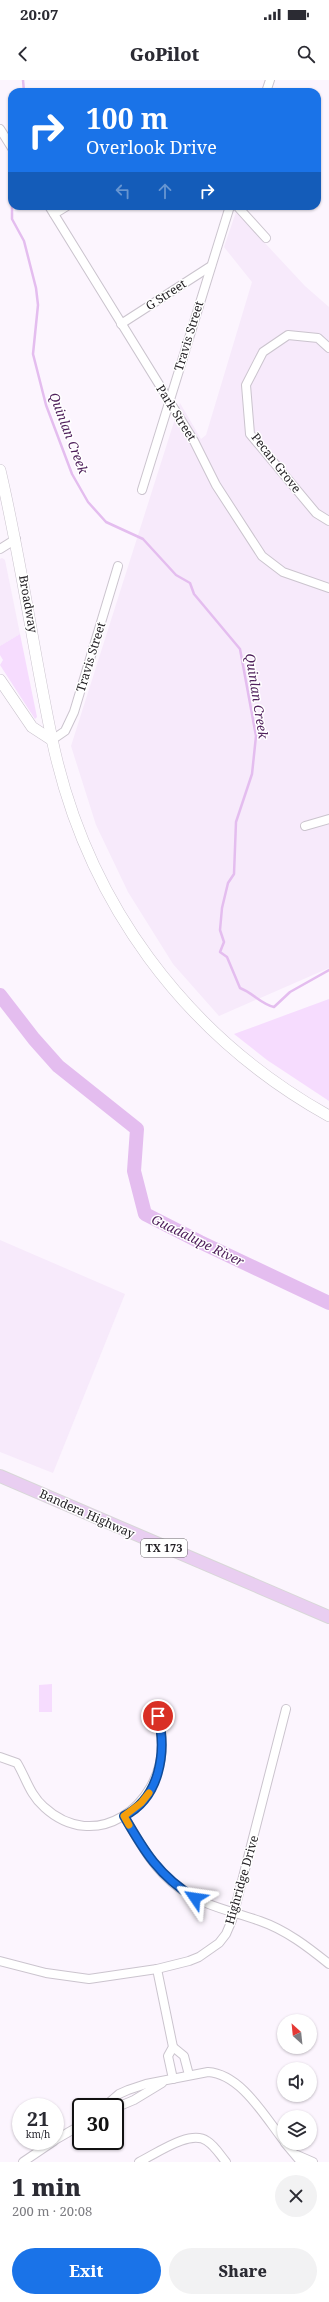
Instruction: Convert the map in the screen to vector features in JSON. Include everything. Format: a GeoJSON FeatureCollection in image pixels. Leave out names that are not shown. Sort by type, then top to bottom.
{"type":"FeatureCollection","features":[{"type":"Feature","properties":{"kind":"main road","name":"Broadway"},"geometry":{"type":"LineString","coordinates":[[0,470],[16,539],[52,740],[79,830],[93,863],[114,904],[151,962],[183,1002],[227,1046],[266,1076],[329,1116]]}},
{"type":"Feature","properties":{"kind":"main road"},"geometry":{"type":"LineString","coordinates":[[0,680],[32,727],[52,740]]}},
{"type":"Feature","properties":{"kind":"main road","name":"Bandera Highway"},"geometry":{"type":"LineString","coordinates":[[0,1476],[329,1617]]}},
{"type":"Feature","properties":{"kind":"street"},"geometry":{"type":"LineString","coordinates":[[0,129],[8,142]]}},
{"type":"Feature","properties":{"kind":"street","name":"Park Street"},"geometry":{"type":"LineString","coordinates":[[52,210],[194,441],[216,485],[262,556],[283,572],[329,588]]}},
{"type":"Feature","properties":{"kind":"street"},"geometry":{"type":"LineString","coordinates":[[54,214],[60,210]]}},
{"type":"Feature","properties":{"kind":"street","name":"Travis Street"},"geometry":{"type":"LineString","coordinates":[[142,490],[229,210]]}},
{"type":"Feature","properties":{"kind":"street"},"geometry":{"type":"LineString","coordinates":[[241,210],[266,238]]}},
{"type":"Feature","properties":{"kind":"street","name":"G Street"},"geometry":{"type":"LineString","coordinates":[[121,324],[211,266]]}},
{"type":"Feature","properties":{"kind":"street","name":"Pecan Grove"},"geometry":{"type":"LineString","coordinates":[[329,348],[318,338],[288,335],[263,352],[246,385],[250,434],[316,513],[329,521]]}},
{"type":"Feature","properties":{"kind":"street"},"geometry":{"type":"LineString","coordinates":[[0,549],[16,539]]}},
{"type":"Feature","properties":{"kind":"street","name":"Travis Street"},"geometry":{"type":"LineString","coordinates":[[52,740],[64,731],[74,712],[118,566]]}},
{"type":"Feature","properties":{"kind":"street"},"geometry":{"type":"LineString","coordinates":[[305,826],[329,819]]}},
{"type":"Feature","properties":{"kind":"street"},"geometry":{"type":"LineString","coordinates":[[0,1758],[17,1763],[33,1795],[44,1808],[57,1817],[73,1824],[90,1826],[108,1823],[124,1816],[141,1803],[152,1788],[159,1771],[162,1755],[160,1727],[158,1716],[151,1708]]}},
{"type":"Feature","properties":{"kind":"street","name":"Highridge Drive"},"geometry":{"type":"LineString","coordinates":[[0,1961],[46,1973],[75,1978],[109,1977],[157,1969],[189,1960],[208,1951],[226,1934],[234,1913],[286,1709]]}},
{"type":"Feature","properties":{"kind":"street"},"geometry":{"type":"LineString","coordinates":[[124,1816],[144,1850],[165,1876],[195,1898],[234,1913],[261,1921],[280,1930],[299,1941],[329,1964]]}},
{"type":"Feature","properties":{"kind":"street"},"geometry":{"type":"LineString","coordinates":[[157,1969],[173,2047],[184,2056],[189,2075]]}},
{"type":"Feature","properties":{"kind":"street"},"geometry":{"type":"LineString","coordinates":[[173,2047],[168,2056],[173,2079]]}},
{"type":"Feature","properties":{"kind":"street"},"geometry":{"type":"LineString","coordinates":[[114,2098],[128,2090],[146,2084],[208,2072],[227,2076],[242,2089],[277,2132]]}},
{"type":"Feature","properties":{"kind":"street"},"geometry":{"type":"LineString","coordinates":[[124,2104],[134,2100],[165,2081]]}},
{"type":"Feature","properties":{"kind":"street"},"geometry":{"type":"LineString","coordinates":[[139,2162],[181,2141],[194,2137],[207,2140],[226,2162]]}},
{"type":"Feature","properties":{"kind":"street"},"geometry":{"type":"LineString","coordinates":[[23,2162],[41,2150]]}},
{"type":"Feature","properties":{"kind":"street"},"geometry":{"type":"LineString","coordinates":[[292,2150],[301,2162]]}},
{"type":"Feature","properties":{"kind":"street"},"geometry":{"type":"LineString","coordinates":[[294,2153],[313,2162]]}},
{"type":"Feature","properties":{"kind":"shaded area"},"geometry":{"type":"Polygon","coordinates":[[[236,212],[305,286],[329,307],[329,968],[219,1016],[173,964],[128,892],[96,825],[71,746],[180,403],[201,439],[206,435],[252,282],[224,247],[236,212]]]}},
{"type":"Feature","properties":{"kind":"shaded area"},"geometry":{"type":"Polygon","coordinates":[[[2,558],[5,560],[20,634],[0,646],[0,559],[2,558]]]}},
{"type":"Feature","properties":{"kind":"shaded area"},"geometry":{"type":"Polygon","coordinates":[[[20,634],[37,717],[35,719],[0,665],[3,660],[0,655],[0,646],[20,634]]]}},
{"type":"Feature","properties":{"kind":"shaded area"},"geometry":{"type":"Polygon","coordinates":[[[329,999],[329,1101],[267,1060],[234,1034],[329,999]]]}},
{"type":"Feature","properties":{"kind":"shaded area"},"geometry":{"type":"Polygon","coordinates":[[[0,1240],[125,1294],[53,1473],[0,1452],[0,1240]]]}},
{"type":"Feature","properties":{"kind":"shaded area"},"geometry":{"type":"Polygon","coordinates":[[[52,1684],[52,1712],[39,1712],[39,1685],[52,1684]]]}},
{"type":"Feature","properties":{"kind":"waterway","name":"Quinlan Creek"},"geometry":{"type":"LineString","coordinates":[[23,80],[24,88]]}},
{"type":"Feature","properties":{"kind":"waterway","name":"Quinlan Creek"},"geometry":{"type":"LineString","coordinates":[[12,210],[12,219],[24,241],[36,288],[38,305],[33,354],[46,405],[72,474],[88,502],[106,522],[143,539],[176,575],[190,583],[194,594],[240,649],[256,736],[252,774],[236,822],[234,874],[228,883],[222,908],[220,930],[224,942],[220,952],[227,957],[240,988],[269,1006],[274,1007],[290,992],[329,970]]}},
{"type":"Feature","properties":{"kind":"waterway","name":"Guadalupe River"},"geometry":{"type":"LineString","coordinates":[[0,995],[34,1039],[58,1066],[137,1129],[134,1171],[145,1214],[200,1242],[329,1303]]}},
{"type":"Feature","properties":{"kind":"slow traffic"},"geometry":{"type":"LineString","coordinates":[[129,1825],[124,1816],[141,1803],[149,1793]]}},
{"type":"Feature","properties":{"kind":"route"},"geometry":{"type":"LineString","coordinates":[[158,1716],[162,1740],[162,1755],[159,1771],[152,1788],[141,1803],[124,1816],[153,1864],[179,1888],[195,1898]]}}]}
